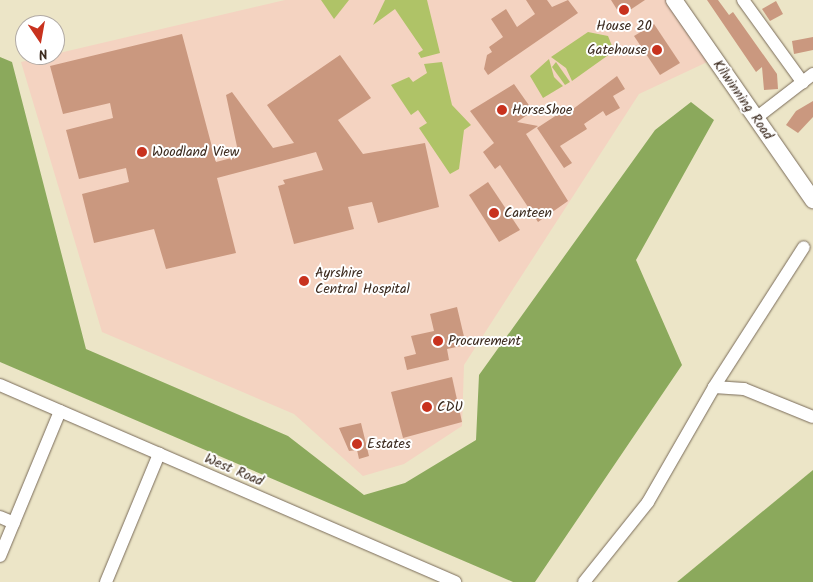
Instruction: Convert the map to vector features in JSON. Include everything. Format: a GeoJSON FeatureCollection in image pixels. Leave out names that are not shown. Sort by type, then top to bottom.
{"type":"FeatureCollection","features":[{"type":"Feature","properties":{"kind":"main road","name":"Kilwinning Road"},"geometry":{"type":"LineString","coordinates":[[674,0],[813,200]]}},
{"type":"Feature","properties":{"kind":"street"},"geometry":{"type":"LineString","coordinates":[[743,0],[802,83]]}},
{"type":"Feature","properties":{"kind":"street"},"geometry":{"type":"LineString","coordinates":[[756,118],[813,74]]}},
{"type":"Feature","properties":{"kind":"street"},"geometry":{"type":"LineString","coordinates":[[584,582],[648,502],[714,387],[804,247]]}},
{"type":"Feature","properties":{"kind":"street","name":"West Road"},"geometry":{"type":"LineString","coordinates":[[0,385],[455,582]]}},
{"type":"Feature","properties":{"kind":"street"},"geometry":{"type":"LineString","coordinates":[[714,387],[744,389],[813,417]]}},
{"type":"Feature","properties":{"kind":"street"},"geometry":{"type":"LineString","coordinates":[[0,556],[60,411]]}},
{"type":"Feature","properties":{"kind":"street"},"geometry":{"type":"LineString","coordinates":[[106,582],[159,454]]}},
{"type":"Feature","properties":{"kind":"street"},"geometry":{"type":"LineString","coordinates":[[0,516],[14,522]]}},
{"type":"Feature","properties":{"kind":"shaded area","name":"Ayrshire Central Hospital"},"geometry":{"type":"Polygon","coordinates":[[[285,0],[668,0],[720,56],[639,94],[464,365],[462,426],[404,464],[363,476],[294,414],[102,332],[22,65],[65,65],[65,52],[285,0]]]}},
{"type":"Feature","properties":{"kind":"green space"},"geometry":{"type":"Polygon","coordinates":[[[321,0],[349,0],[334,19],[321,0]]]}},
{"type":"Feature","properties":{"kind":"green space"},"geometry":{"type":"Polygon","coordinates":[[[385,0],[427,0],[440,53],[421,58],[418,53],[423,50],[395,9],[373,25],[385,0]]]}},
{"type":"Feature","properties":{"kind":"green space"},"geometry":{"type":"Polygon","coordinates":[[[588,32],[608,36],[614,51],[572,81],[566,68],[551,57],[588,32]]]}},
{"type":"Feature","properties":{"kind":"green space"},"geometry":{"type":"Polygon","coordinates":[[[0,57],[12,62],[86,349],[288,436],[364,495],[405,483],[476,440],[479,375],[655,130],[691,102],[714,120],[636,260],[682,365],[535,582],[513,582],[0,362],[0,57]]]}},
{"type":"Feature","properties":{"kind":"green space"},"geometry":{"type":"Polygon","coordinates":[[[549,59],[554,77],[563,86],[543,98],[530,76],[549,59]]]}},
{"type":"Feature","properties":{"kind":"green space"},"geometry":{"type":"Polygon","coordinates":[[[442,62],[452,105],[471,125],[464,130],[459,169],[450,174],[419,128],[427,123],[418,110],[411,115],[391,85],[409,77],[413,82],[427,73],[424,64],[442,62]]]}},
{"type":"Feature","properties":{"kind":"green space"},"geometry":{"type":"Polygon","coordinates":[[[556,62],[570,82],[565,85],[552,67],[556,62]]]}},
{"type":"Feature","properties":{"kind":"green space"},"geometry":{"type":"Polygon","coordinates":[[[813,470],[813,582],[677,582],[813,470]]]}},
{"type":"Feature","properties":{"kind":"building"},"geometry":{"type":"Polygon","coordinates":[[[526,0],[547,0],[552,7],[568,0],[578,13],[488,75],[484,69],[487,55],[492,52],[489,47],[503,37],[491,19],[506,9],[517,27],[535,14],[526,0]]]}},
{"type":"Feature","properties":{"kind":"building","name":"House 20"},"geometry":{"type":"Polygon","coordinates":[[[611,0],[645,0],[621,16],[611,0]]]}},
{"type":"Feature","properties":{"kind":"building"},"geometry":{"type":"Polygon","coordinates":[[[707,0],[718,0],[729,15],[733,12],[777,74],[778,89],[764,90],[762,67],[756,72],[707,0]]]}},
{"type":"Feature","properties":{"kind":"building"},"geometry":{"type":"Polygon","coordinates":[[[776,1],[783,14],[770,21],[762,9],[776,1]]]}},
{"type":"Feature","properties":{"kind":"building","name":"Gatehouse"},"geometry":{"type":"Polygon","coordinates":[[[654,24],[680,63],[660,75],[634,36],[654,24]]]}},
{"type":"Feature","properties":{"kind":"building","name":"Woodland View"},"geometry":{"type":"Polygon","coordinates":[[[182,34],[216,162],[239,156],[226,95],[232,92],[273,148],[294,143],[267,105],[340,55],[371,98],[338,120],[363,154],[425,143],[439,207],[378,223],[372,202],[348,207],[354,229],[294,244],[278,186],[285,184],[283,180],[323,170],[316,152],[217,178],[236,253],[166,269],[154,229],[94,243],[82,194],[129,182],[126,168],[79,179],[66,130],[113,118],[110,103],[63,114],[50,66],[65,65],[65,62],[182,34]]]}},
{"type":"Feature","properties":{"kind":"building"},"geometry":{"type":"Polygon","coordinates":[[[813,37],[813,50],[794,54],[792,41],[813,37]]]}},
{"type":"Feature","properties":{"kind":"building"},"geometry":{"type":"Polygon","coordinates":[[[617,76],[625,89],[613,96],[620,108],[606,116],[603,111],[584,124],[587,129],[560,146],[572,163],[564,168],[537,128],[566,109],[569,112],[617,76]]]}},
{"type":"Feature","properties":{"kind":"building"},"geometry":{"type":"Polygon","coordinates":[[[514,84],[533,111],[517,122],[538,126],[526,134],[568,201],[538,222],[500,165],[495,169],[483,152],[494,143],[470,111],[514,84]]]}},
{"type":"Feature","properties":{"kind":"building"},"geometry":{"type":"Polygon","coordinates":[[[813,101],[813,117],[798,133],[786,125],[796,111],[813,101]]]}},
{"type":"Feature","properties":{"kind":"building","name":"Canteen"},"geometry":{"type":"Polygon","coordinates":[[[488,182],[520,230],[499,242],[469,195],[488,182]]]}},
{"type":"Feature","properties":{"kind":"building","name":"Procurement"},"geometry":{"type":"Polygon","coordinates":[[[457,307],[466,345],[447,349],[449,360],[407,370],[404,357],[416,354],[411,336],[434,331],[430,314],[457,307]]]}},
{"type":"Feature","properties":{"kind":"building","name":"CDU"},"geometry":{"type":"Polygon","coordinates":[[[452,377],[462,422],[403,438],[391,392],[452,377]]]}},
{"type":"Feature","properties":{"kind":"building","name":"Estates"},"geometry":{"type":"Polygon","coordinates":[[[361,423],[369,456],[359,459],[357,450],[349,451],[339,428],[361,423]]]}},
{"type":"Feature","properties":{"kind":"place","name":"House 20"},"geometry":{"type":"Point","coordinates":[624,10]}},
{"type":"Feature","properties":{"kind":"place","name":"Gatehouse"},"geometry":{"type":"Point","coordinates":[657,50]}},
{"type":"Feature","properties":{"kind":"place","name":"HorseShoe"},"geometry":{"type":"Point","coordinates":[502,110]}},
{"type":"Feature","properties":{"kind":"place","name":"Woodland View"},"geometry":{"type":"Point","coordinates":[142,152]}},
{"type":"Feature","properties":{"kind":"place","name":"Canteen"},"geometry":{"type":"Point","coordinates":[494,213]}},
{"type":"Feature","properties":{"kind":"place","name":"Ayrshire Central Hospital"},"geometry":{"type":"Point","coordinates":[304,281]}},
{"type":"Feature","properties":{"kind":"place","name":"Procurement"},"geometry":{"type":"Point","coordinates":[438,341]}},
{"type":"Feature","properties":{"kind":"place","name":"CDU"},"geometry":{"type":"Point","coordinates":[427,407]}},
{"type":"Feature","properties":{"kind":"place","name":"Estates"},"geometry":{"type":"Point","coordinates":[357,444]}}]}
